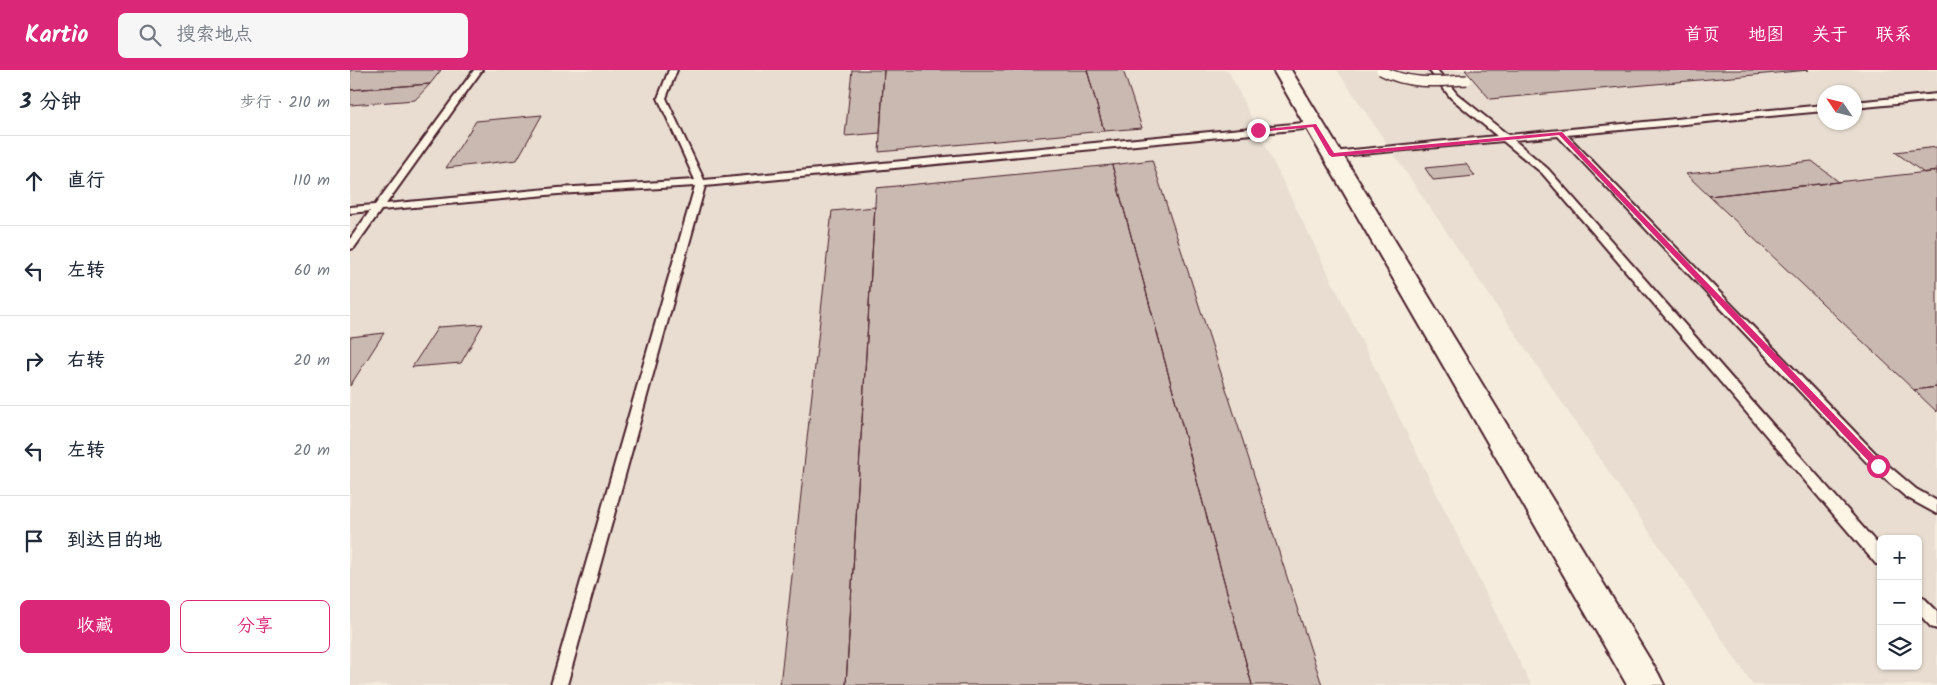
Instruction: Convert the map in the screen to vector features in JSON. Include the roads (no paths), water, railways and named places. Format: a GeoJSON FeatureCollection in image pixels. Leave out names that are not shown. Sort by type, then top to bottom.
{"type":"FeatureCollection","features":[{"type":"Feature","properties":{"kind":"street"},"geometry":{"type":"LineString","coordinates":[[1282,70],[1646,685]]}},
{"type":"Feature","properties":{"kind":"lane"},"geometry":{"type":"LineString","coordinates":[[350,246],[478,70]]}},
{"type":"Feature","properties":{"kind":"lane"},"geometry":{"type":"LineString","coordinates":[[559,685],[701,183],[662,98],[673,70]]}},
{"type":"Feature","properties":{"kind":"lane"},"geometry":{"type":"LineString","coordinates":[[1382,70],[1415,81],[1467,80]]}},
{"type":"Feature","properties":{"kind":"lane"},"geometry":{"type":"LineString","coordinates":[[1433,70],[1454,96],[1545,171],[1877,554]]}},
{"type":"Feature","properties":{"kind":"lane"},"geometry":{"type":"LineString","coordinates":[[1862,104],[1937,97]]}},
{"type":"Feature","properties":{"kind":"lane"},"geometry":{"type":"LineString","coordinates":[[1332,155],[1817,109]]}},
{"type":"Feature","properties":{"kind":"lane"},"geometry":{"type":"LineString","coordinates":[[350,210],[558,191],[701,183],[1314,125]]}},
{"type":"Feature","properties":{"kind":"lane"},"geometry":{"type":"LineString","coordinates":[[1560,133],[1878,466],[1911,494],[1937,508]]}},
{"type":"Feature","properties":{"kind":"lane"},"geometry":{"type":"LineString","coordinates":[[1922,606],[1937,622]]}}]}
